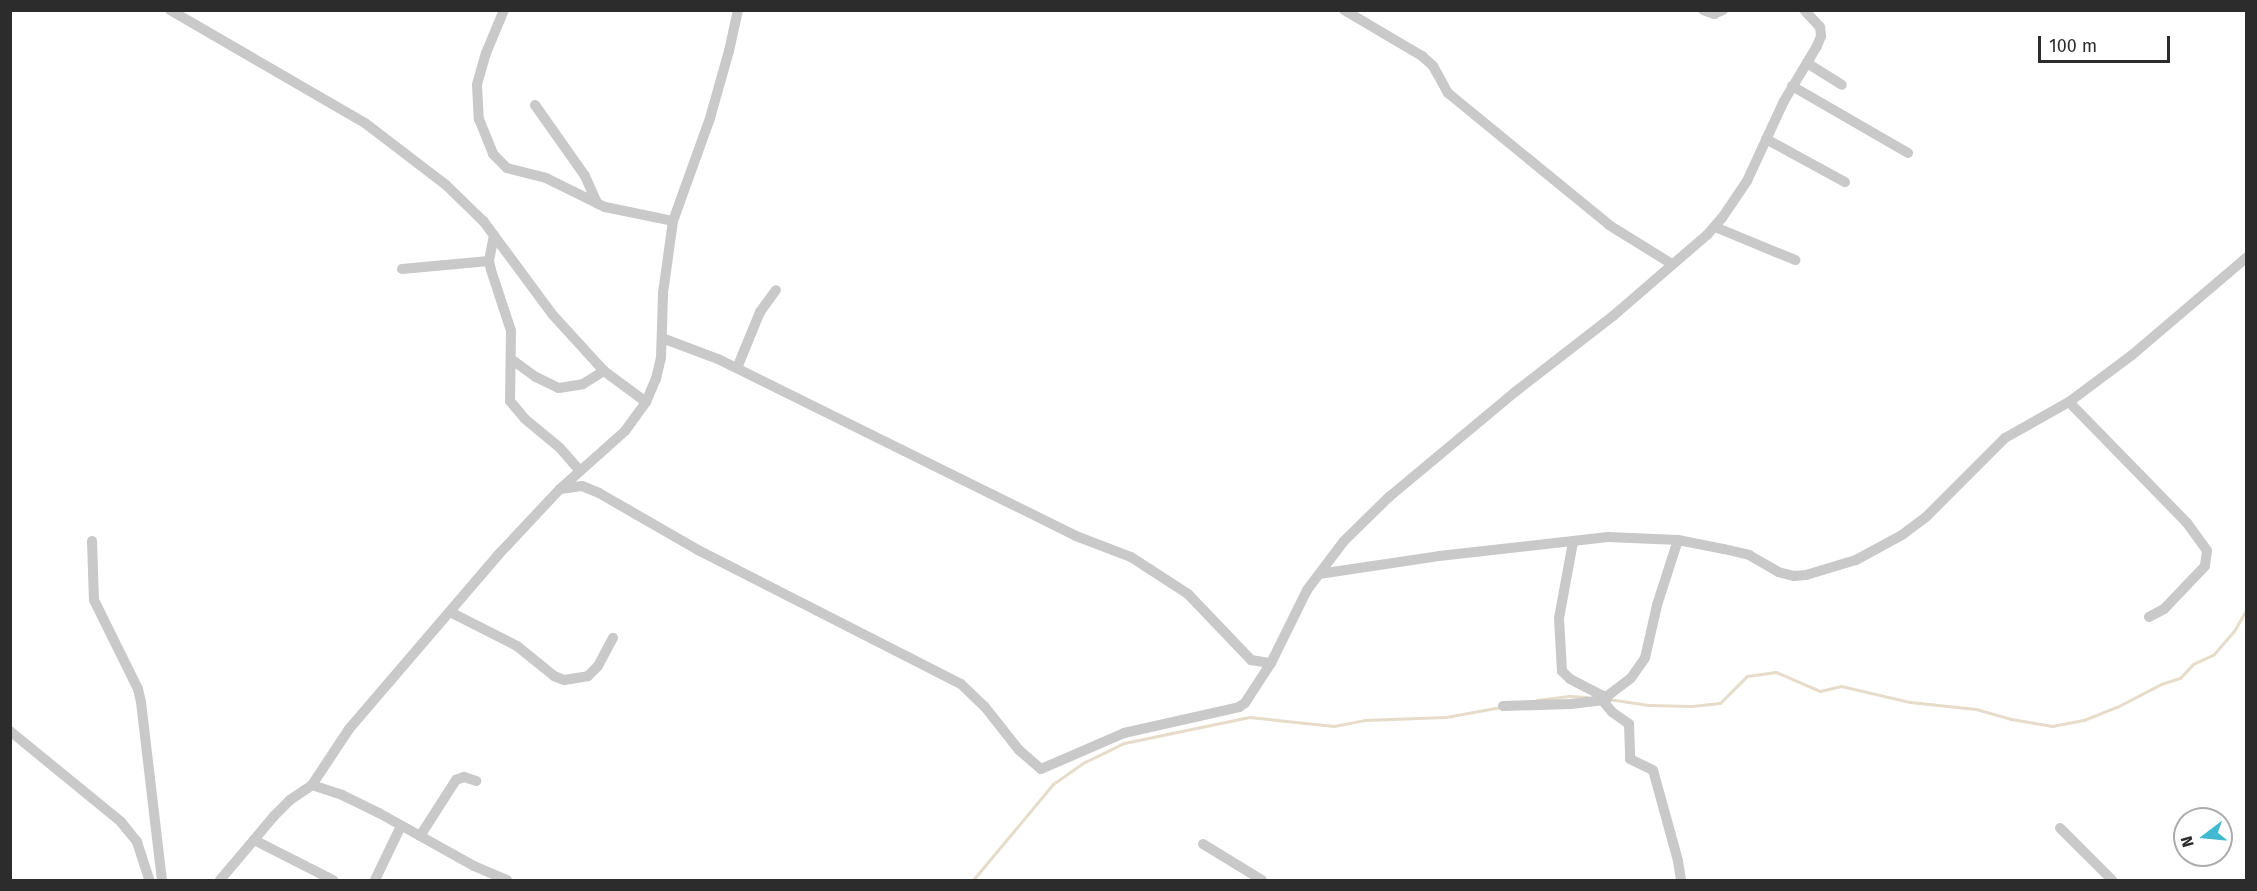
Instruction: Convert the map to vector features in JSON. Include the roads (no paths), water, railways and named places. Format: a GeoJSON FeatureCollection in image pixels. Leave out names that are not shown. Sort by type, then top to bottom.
{"type":"FeatureCollection","features":[{"type":"Feature","properties":{"kind":"street"},"geometry":{"type":"LineString","coordinates":[[170,10],[365,123],[467,203],[552,314],[604,371],[646,402]]}},
{"type":"Feature","properties":{"kind":"street"},"geometry":{"type":"LineString","coordinates":[[504,10],[486,53],[477,85],[479,119],[493,154],[507,168],[546,178],[597,203],[673,221]]}},
{"type":"Feature","properties":{"kind":"street"},"geometry":{"type":"LineString","coordinates":[[220,880],[290,800],[312,786],[349,729],[450,612],[560,489],[625,431],[646,402],[657,379],[662,338],[663,294],[673,221],[716,100],[738,10]]}},
{"type":"Feature","properties":{"kind":"street"},"geometry":{"type":"LineString","coordinates":[[1344,10],[1422,56],[1433,66],[1448,93],[1609,225],[1672,264]]}},
{"type":"Feature","properties":{"kind":"street"},"geometry":{"type":"LineString","coordinates":[[1703,10],[1707,14],[1723,10]]}},
{"type":"Feature","properties":{"kind":"street"},"geometry":{"type":"LineString","coordinates":[[560,489],[582,486],[599,493],[698,550],[961,684],[985,707],[1019,750],[1041,769],[1124,733],[1239,707],[1245,703],[1271,663],[1294,612],[1344,541],[1389,497],[1525,384],[1598,329],[1715,226],[1733,205],[1792,86],[1817,46],[1821,32],[1815,21],[1804,10]]}},
{"type":"Feature","properties":{"kind":"street"},"geometry":{"type":"LineString","coordinates":[[1807,63],[1842,85]]}},
{"type":"Feature","properties":{"kind":"street"},"geometry":{"type":"LineString","coordinates":[[1792,86],[1908,153]]}},
{"type":"Feature","properties":{"kind":"street"},"geometry":{"type":"LineString","coordinates":[[535,105],[585,176],[597,203]]}},
{"type":"Feature","properties":{"kind":"street"},"geometry":{"type":"LineString","coordinates":[[1766,139],[1845,182]]}},
{"type":"Feature","properties":{"kind":"street"},"geometry":{"type":"LineString","coordinates":[[1715,226],[1795,260]]}},
{"type":"Feature","properties":{"kind":"street"},"geometry":{"type":"LineString","coordinates":[[494,236],[489,261],[509,320],[512,358],[508,378],[510,401],[525,419],[560,448],[580,471]]}},
{"type":"Feature","properties":{"kind":"street"},"geometry":{"type":"LineString","coordinates":[[1319,574],[1482,550],[1608,537],[1678,540],[1749,555],[1778,572],[1794,576],[1806,575],[1856,560],[1902,535],[1926,517],[2006,438],[2069,402],[2132,355],[2247,258]]}},
{"type":"Feature","properties":{"kind":"street"},"geometry":{"type":"LineString","coordinates":[[402,269],[489,261]]}},
{"type":"Feature","properties":{"kind":"street"},"geometry":{"type":"LineString","coordinates":[[737,368],[756,320],[776,290]]}},
{"type":"Feature","properties":{"kind":"street"},"geometry":{"type":"LineString","coordinates":[[662,338],[737,368],[1076,536],[1131,557],[1188,594],[1251,660],[1271,663]]}},
{"type":"Feature","properties":{"kind":"street"},"geometry":{"type":"LineString","coordinates":[[512,358],[536,377],[559,388],[583,384],[604,371]]}},
{"type":"Feature","properties":{"kind":"street"},"geometry":{"type":"LineString","coordinates":[[2069,402],[2187,523],[2207,551],[2205,566],[2164,609],[2149,617]]}},
{"type":"Feature","properties":{"kind":"street"},"geometry":{"type":"LineString","coordinates":[[1503,706],[1571,704],[1604,699],[1631,678],[1644,662],[1657,605],[1678,540]]}},
{"type":"Feature","properties":{"kind":"street"},"geometry":{"type":"LineString","coordinates":[[92,541],[94,600],[138,690],[141,702],[162,880]]}},
{"type":"Feature","properties":{"kind":"street"},"geometry":{"type":"LineString","coordinates":[[1573,542],[1559,618],[1562,670],[1570,679],[1604,699],[1611,712],[1628,721],[1630,759],[1653,770],[1681,880]]}},
{"type":"Feature","properties":{"kind":"street"},"geometry":{"type":"LineString","coordinates":[[450,612],[517,646],[554,676],[564,681],[588,676],[598,666],[613,638]]}},
{"type":"Feature","properties":{"kind":"street"},"geometry":{"type":"LineString","coordinates":[[10,731],[121,822],[137,842],[150,880]]}},
{"type":"Feature","properties":{"kind":"street"},"geometry":{"type":"LineString","coordinates":[[420,836],[456,780],[464,777],[476,781]]}},
{"type":"Feature","properties":{"kind":"street"},"geometry":{"type":"LineString","coordinates":[[312,786],[342,795],[507,880]]}},
{"type":"Feature","properties":{"kind":"street"},"geometry":{"type":"LineString","coordinates":[[375,880],[401,826]]}},
{"type":"Feature","properties":{"kind":"street"},"geometry":{"type":"LineString","coordinates":[[2060,828],[2112,880]]}},
{"type":"Feature","properties":{"kind":"street"},"geometry":{"type":"LineString","coordinates":[[254,840],[333,880]]}},
{"type":"Feature","properties":{"kind":"street"},"geometry":{"type":"LineString","coordinates":[[1203,844],[1262,880]]}},
{"type":"Feature","properties":{"kind":"waterway"},"geometry":{"type":"LineString","coordinates":[[1608,699],[1649,705],[1692,706],[1720,703],[1747,676],[1776,672],[1820,691],[1841,686],[1910,702],[1976,709],[2011,719],[2052,726],[2084,720],[2117,707],[2161,684],[2180,678],[2193,664],[2214,654],[2234,631],[2246,610]]}},
{"type":"Feature","properties":{"kind":"waterway"},"geometry":{"type":"LineString","coordinates":[[1537,700],[1569,696],[1587,697]]}},
{"type":"Feature","properties":{"kind":"waterway"},"geometry":{"type":"LineString","coordinates":[[973,880],[1053,784],[1085,762],[1124,743],[1249,717],[1334,726],[1365,720],[1446,717],[1501,707]]}}]}
